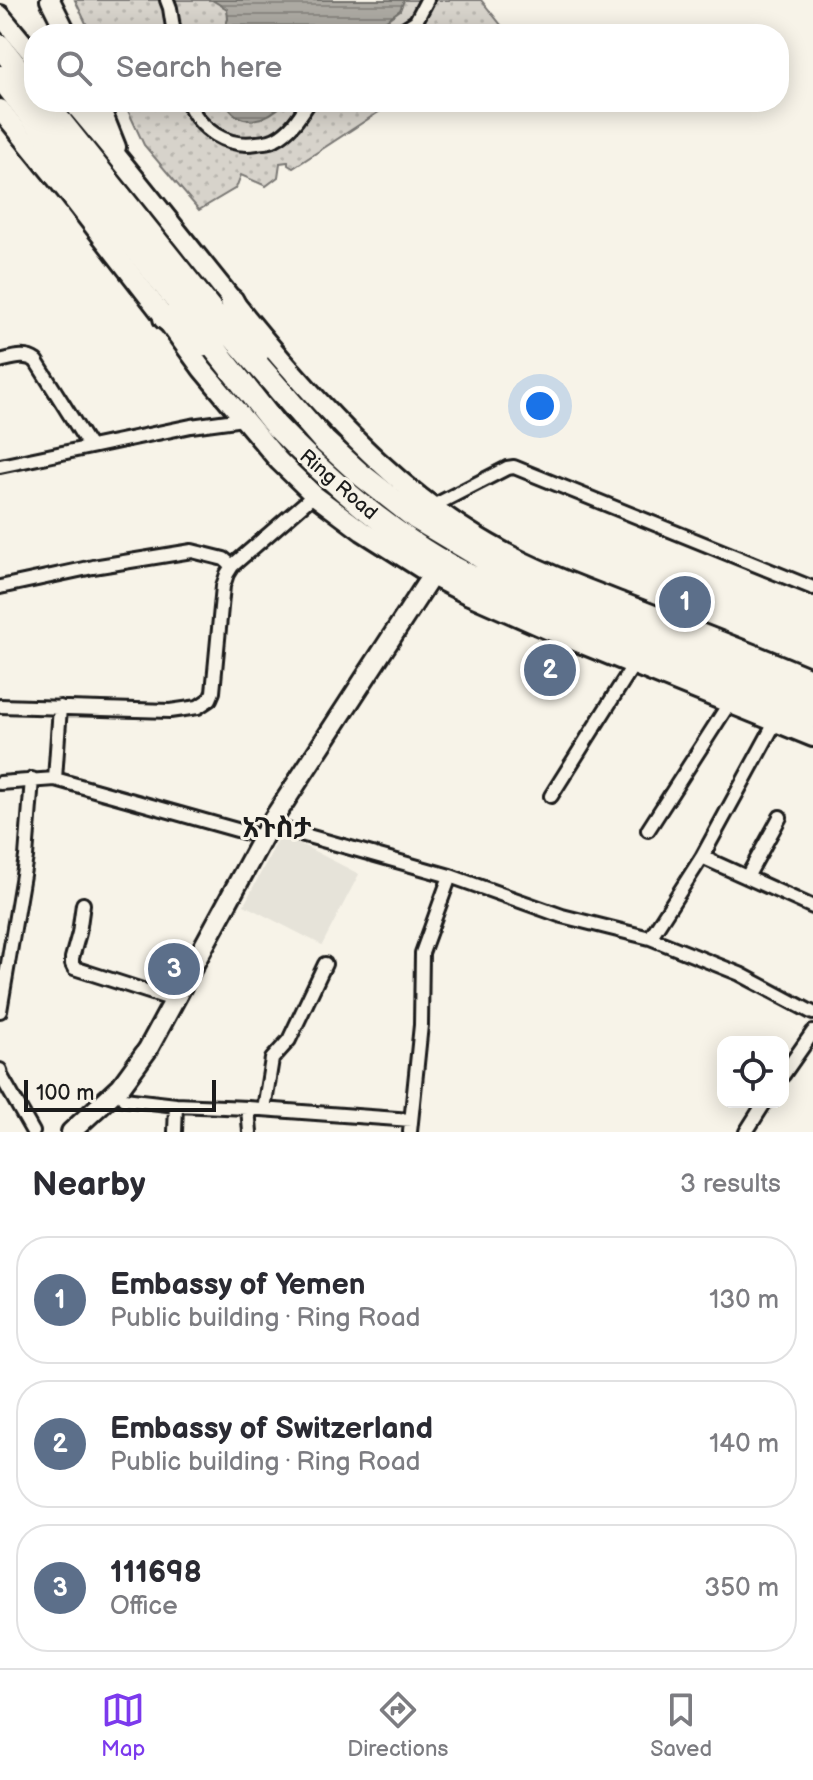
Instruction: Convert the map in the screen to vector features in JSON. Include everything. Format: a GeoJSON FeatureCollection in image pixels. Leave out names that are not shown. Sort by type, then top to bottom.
{"type":"FeatureCollection","features":[{"type":"Feature","properties":{"kind":"highway"},"geometry":{"type":"LineString","coordinates":[[0,46],[24,76]]}},
{"type":"Feature","properties":{"kind":"highway","name":"Ring Road"},"geometry":{"type":"LineString","coordinates":[[0,77],[24,97]]}},
{"type":"Feature","properties":{"kind":"highway"},"geometry":{"type":"LineString","coordinates":[[40,112],[270,379]]}},
{"type":"Feature","properties":{"kind":"highway","name":"Ring Road"},"geometry":{"type":"LineString","coordinates":[[40,112],[227,366],[275,425],[308,459],[372,515],[425,551],[469,575],[578,624],[813,717]]}},
{"type":"Feature","properties":{"kind":"highway"},"geometry":{"type":"LineString","coordinates":[[232,301],[270,379]]}},
{"type":"Feature","properties":{"kind":"highway"},"geometry":{"type":"LineString","coordinates":[[165,318],[227,366]]}},
{"type":"Feature","properties":{"kind":"highway","name":"Ring Road"},"geometry":{"type":"LineString","coordinates":[[270,379],[324,441],[360,474],[416,518],[461,546],[535,585],[813,698]]}},
{"type":"Feature","properties":{"kind":"main road"},"geometry":{"type":"LineString","coordinates":[[50,0],[62,24]]}},
{"type":"Feature","properties":{"kind":"main road"},"geometry":{"type":"LineString","coordinates":[[0,15],[24,44]]}},
{"type":"Feature","properties":{"kind":"main road"},"geometry":{"type":"LineString","coordinates":[[0,109],[202,369],[279,461],[314,495],[362,531],[467,594],[813,737]]}},
{"type":"Feature","properties":{"kind":"main road"},"geometry":{"type":"LineString","coordinates":[[81,112],[232,301],[343,428],[433,506],[484,541],[532,565],[813,679]]}},
{"type":"Feature","properties":{"kind":"main road"},"geometry":{"type":"LineString","coordinates":[[102,112],[122,160]]}},
{"type":"Feature","properties":{"kind":"main road"},"geometry":{"type":"LineString","coordinates":[[71,1132],[104,1103],[148,1049],[269,832],[435,577]]}},
{"type":"Feature","properties":{"kind":"main road"},"geometry":{"type":"LineString","coordinates":[[91,1132],[124,1099],[157,1055],[269,832]]}},
{"type":"Feature","properties":{"kind":"street"},"geometry":{"type":"LineString","coordinates":[[167,0],[172,24]]}},
{"type":"Feature","properties":{"kind":"street"},"geometry":{"type":"LineString","coordinates":[[411,24],[427,0]]}},
{"type":"Feature","properties":{"kind":"street"},"geometry":{"type":"LineString","coordinates":[[192,112],[216,137],[243,145],[273,140],[290,128],[302,112]]}},
{"type":"Feature","properties":{"kind":"street"},"geometry":{"type":"LineString","coordinates":[[0,361],[22,356],[36,361],[90,447]]}},
{"type":"Feature","properties":{"kind":"street"},"geometry":{"type":"LineString","coordinates":[[0,466],[191,426],[243,419]]}},
{"type":"Feature","properties":{"kind":"street"},"geometry":{"type":"LineString","coordinates":[[433,506],[514,467],[813,588]]}},
{"type":"Feature","properties":{"kind":"street"},"geometry":{"type":"LineString","coordinates":[[0,706],[170,711],[198,707],[210,699],[227,574],[232,566],[314,495]]}},
{"type":"Feature","properties":{"kind":"street"},"geometry":{"type":"LineString","coordinates":[[0,587],[93,567],[192,551],[224,559],[232,566]]}},
{"type":"Feature","properties":{"kind":"street"},"geometry":{"type":"LineString","coordinates":[[551,796],[634,664]]}},
{"type":"Feature","properties":{"kind":"street"},"geometry":{"type":"LineString","coordinates":[[648,830],[730,702]]}},
{"type":"Feature","properties":{"kind":"street"},"geometry":{"type":"LineString","coordinates":[[55,779],[60,707]]}},
{"type":"Feature","properties":{"kind":"street"},"geometry":{"type":"LineString","coordinates":[[650,938],[702,857],[776,721]]}},
{"type":"Feature","properties":{"kind":"street"},"geometry":{"type":"LineString","coordinates":[[0,1011],[26,857],[32,779]]}},
{"type":"Feature","properties":{"kind":"street"},"geometry":{"type":"LineString","coordinates":[[0,783],[55,779],[450,876],[562,916],[650,938],[740,974],[813,1013]]}},
{"type":"Feature","properties":{"kind":"street"},"geometry":{"type":"LineString","coordinates":[[747,877],[780,817]]}},
{"type":"Feature","properties":{"kind":"street"},"geometry":{"type":"LineString","coordinates":[[702,857],[813,907]]}},
{"type":"Feature","properties":{"kind":"street"},"geometry":{"type":"LineString","coordinates":[[124,1099],[264,1109],[411,1126],[421,1025],[422,953],[450,876]]}},
{"type":"Feature","properties":{"kind":"street"},"geometry":{"type":"LineString","coordinates":[[83,904],[72,958],[74,968],[174,1000]]}},
{"type":"Feature","properties":{"kind":"street"},"geometry":{"type":"LineString","coordinates":[[264,1109],[272,1059],[289,1040],[325,964]]}},
{"type":"Feature","properties":{"kind":"street"},"geometry":{"type":"LineString","coordinates":[[789,1066],[813,1032]]}},
{"type":"Feature","properties":{"kind":"street"},"geometry":{"type":"LineString","coordinates":[[0,1074],[33,1132]]}},
{"type":"Feature","properties":{"kind":"street"},"geometry":{"type":"LineString","coordinates":[[175,1132],[176,1105]]}},
{"type":"Feature","properties":{"kind":"street"},"geometry":{"type":"LineString","coordinates":[[248,1108],[250,1132]]}},
{"type":"Feature","properties":{"kind":"street"},"geometry":{"type":"LineString","coordinates":[[746,1132],[761,1108]]}},
{"type":"Feature","properties":{"kind":"shaded area"},"geometry":{"type":"Polygon","coordinates":[[[75,0],[481,0],[500,24],[86,24],[75,0]]]}},
{"type":"Feature","properties":{"kind":"shaded area"},"geometry":{"type":"Polygon","coordinates":[[[212,0],[404,0],[400,10],[378,24],[226,24],[227,9],[212,0]]]}},
{"type":"Feature","properties":{"kind":"shaded area"},"geometry":{"type":"Polygon","coordinates":[[[129,112],[379,112],[293,168],[288,162],[280,163],[278,177],[266,186],[241,175],[236,188],[199,210],[144,145],[129,112]]]}},
{"type":"Feature","properties":{"kind":"shaded area"},"geometry":{"type":"Polygon","coordinates":[[[232,112],[273,112],[254,120],[232,112]]]}},
{"type":"Feature","properties":{"kind":"shaded area"},"geometry":{"type":"Polygon","coordinates":[[[281,834],[359,874],[322,945],[244,905],[281,834]]]}},
{"type":"Feature","properties":{"kind":"place","name":"Embassy of Yemen"},"geometry":{"type":"Point","coordinates":[685,602]}},
{"type":"Feature","properties":{"kind":"place","name":"Embassy of Switzerland"},"geometry":{"type":"Point","coordinates":[550,670]}},
{"type":"Feature","properties":{"kind":"place","name":"111698"},"geometry":{"type":"Point","coordinates":[174,969]}},
{"type":"Feature","properties":{"kind":"district","name":"አጉስታ"},"geometry":{"type":"Point","coordinates":[277,827]}}]}
